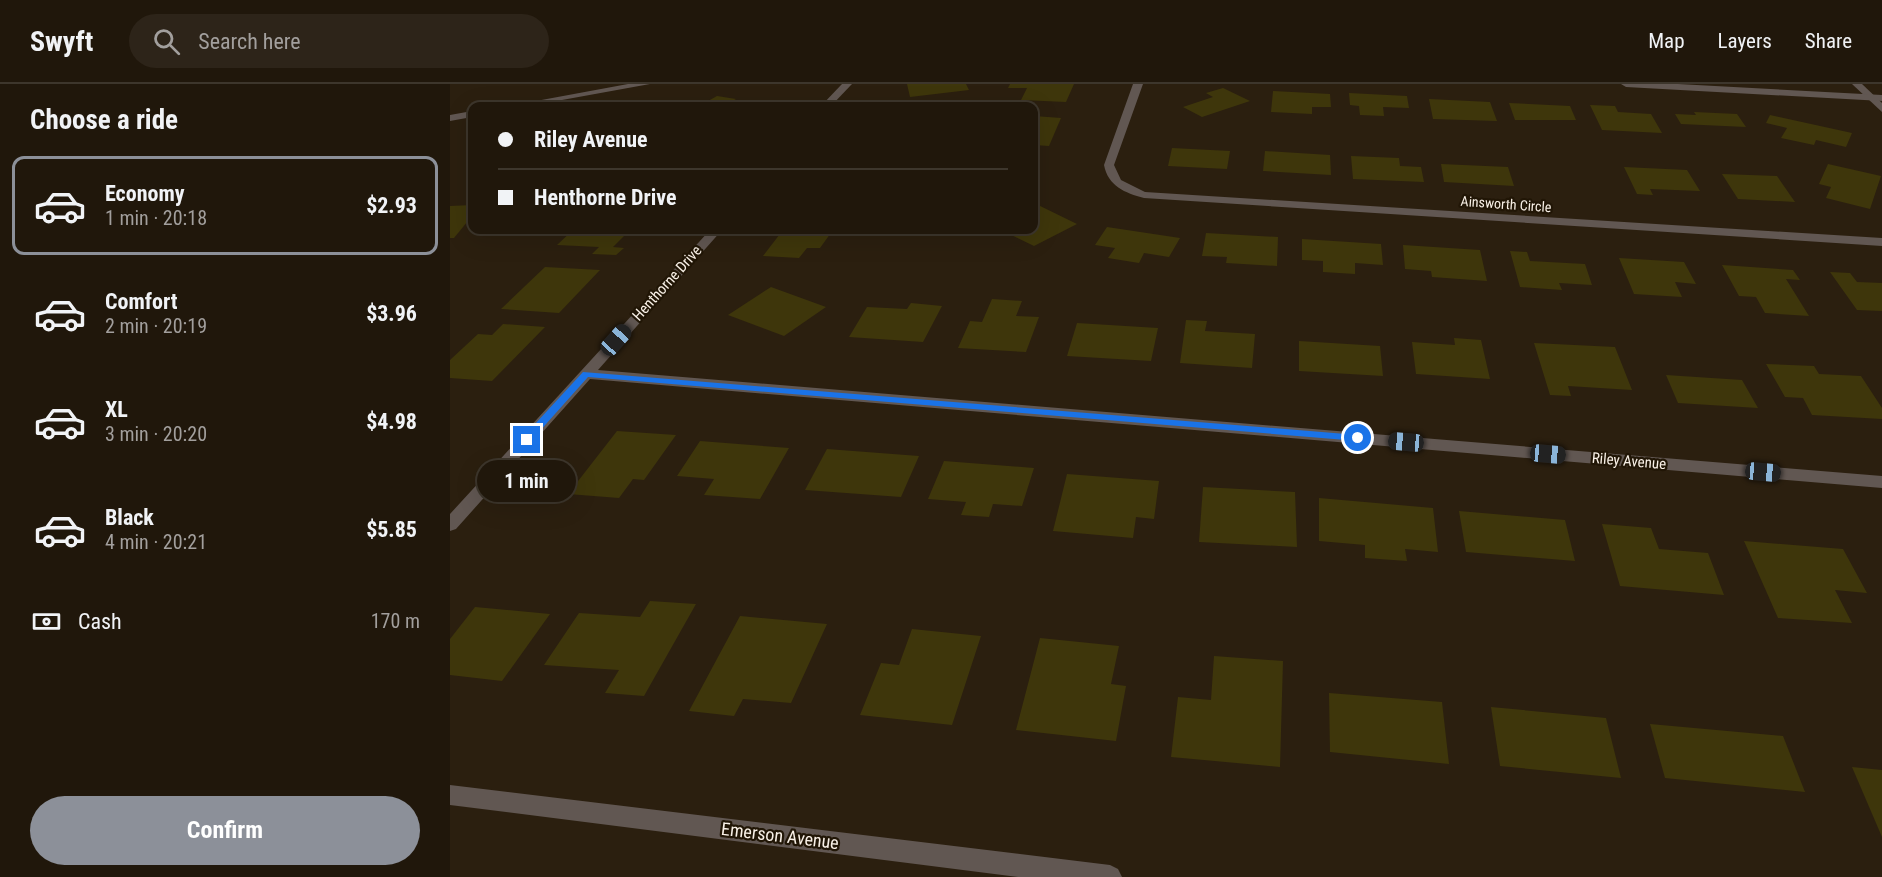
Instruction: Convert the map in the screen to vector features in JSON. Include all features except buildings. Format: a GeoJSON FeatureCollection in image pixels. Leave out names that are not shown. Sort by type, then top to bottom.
{"type":"FeatureCollection","features":[{"type":"Feature","properties":{"kind":"street"},"geometry":{"type":"LineString","coordinates":[[537,102],[640,84]]}},
{"type":"Feature","properties":{"kind":"street"},"geometry":{"type":"LineString","coordinates":[[830,102],[847,84]]}},
{"type":"Feature","properties":{"kind":"street","name":"Ainsworth Circle"},"geometry":{"type":"LineString","coordinates":[[1138,84],[1109,165],[1110,174],[1116,183],[1128,190],[1164,198],[1882,242]]}},
{"type":"Feature","properties":{"kind":"street"},"geometry":{"type":"LineString","coordinates":[[1626,84],[1882,98]]}},
{"type":"Feature","properties":{"kind":"street"},"geometry":{"type":"LineString","coordinates":[[1857,84],[1882,109]]}},
{"type":"Feature","properties":{"kind":"street"},"geometry":{"type":"LineString","coordinates":[[1869,96],[1882,92]]}},
{"type":"Feature","properties":{"kind":"street"},"geometry":{"type":"LineString","coordinates":[[450,118],[468,115]]}},
{"type":"Feature","properties":{"kind":"street","name":"Henthorne Drive"},"geometry":{"type":"LineString","coordinates":[[450,525],[712,234]]}},
{"type":"Feature","properties":{"kind":"street","name":"Riley Avenue"},"geometry":{"type":"LineString","coordinates":[[586,374],[1882,482]]}},
{"type":"Feature","properties":{"kind":"street","name":"Emerson Avenue"},"geometry":{"type":"LineString","coordinates":[[450,795],[1110,877]]}},
{"type":"Feature","properties":{"kind":"route"},"geometry":{"type":"LineString","coordinates":[[527,440],[586,374],[1358,438]]}}]}
